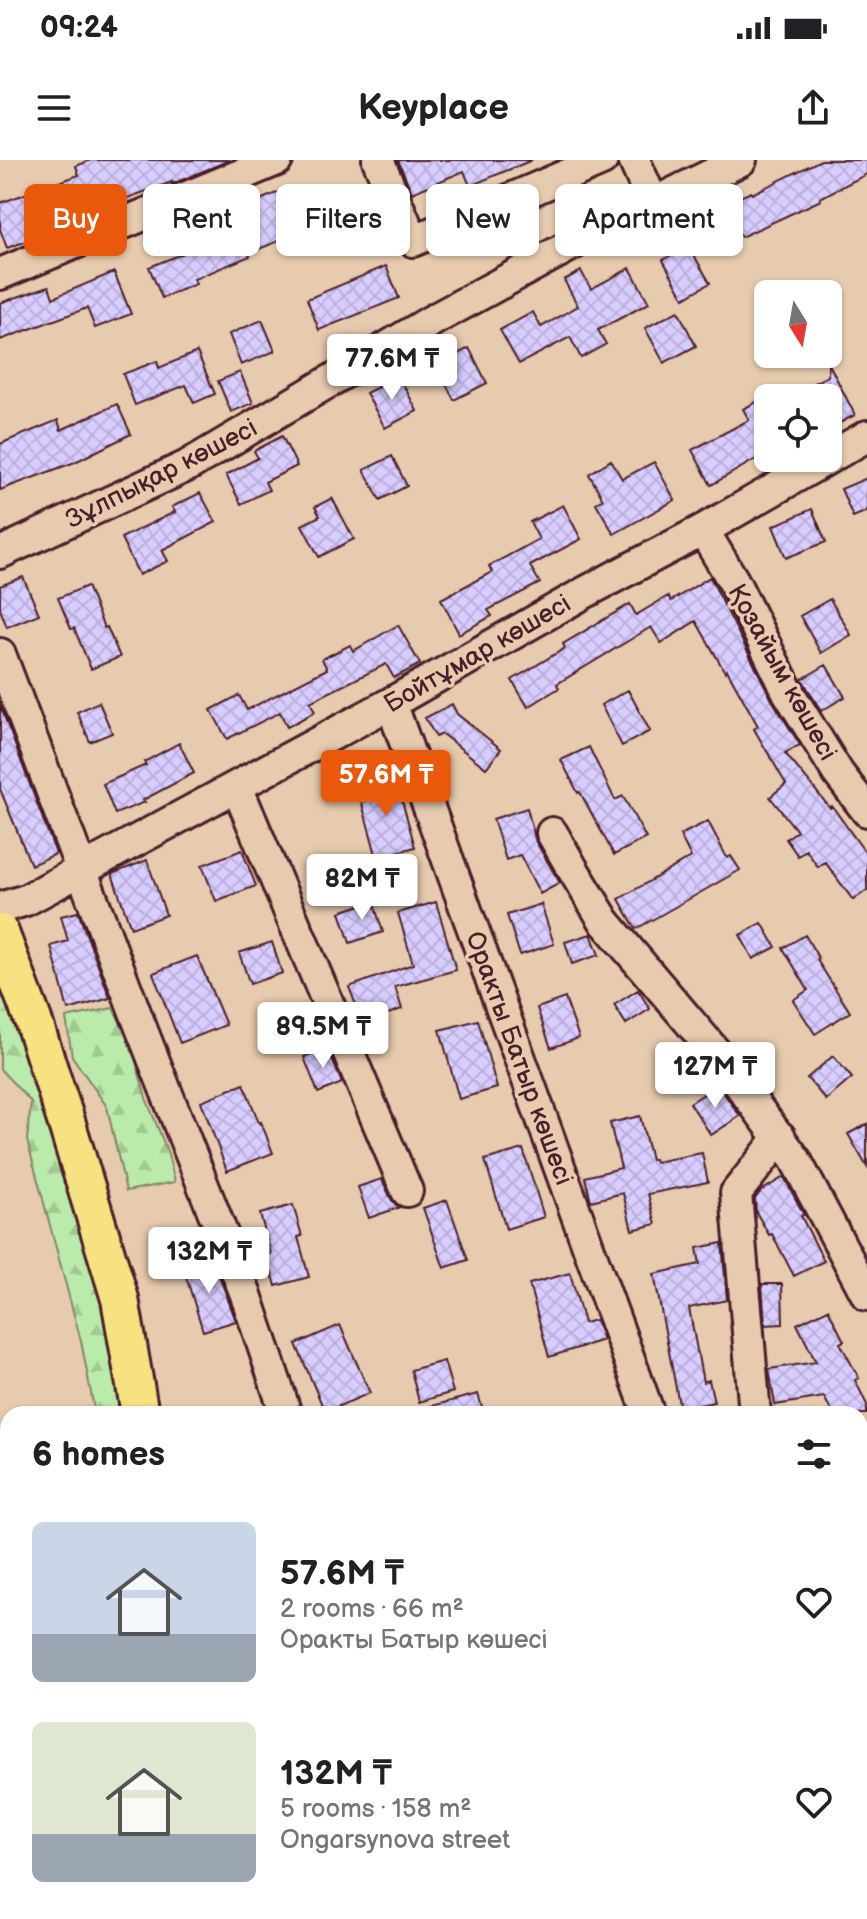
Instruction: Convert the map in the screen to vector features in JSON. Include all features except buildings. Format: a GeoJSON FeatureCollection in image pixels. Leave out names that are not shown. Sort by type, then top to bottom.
{"type":"FeatureCollection","features":[{"type":"Feature","properties":{"kind":"main road"},"geometry":{"type":"LineString","coordinates":[[0,933],[10,972],[67,1124],[120,1299],[139,1406]]}},
{"type":"Feature","properties":{"kind":"street"},"geometry":{"type":"LineString","coordinates":[[378,160],[413,241],[602,160]]}},
{"type":"Feature","properties":{"kind":"street"},"geometry":{"type":"LineString","coordinates":[[634,160],[645,184]]}},
{"type":"Feature","properties":{"kind":"street","name":"Зұлпықар көшесі"},"geometry":{"type":"LineString","coordinates":[[692,184],[741,160]]}},
{"type":"Feature","properties":{"kind":"street"},"geometry":{"type":"LineString","coordinates":[[0,274],[270,163]]}},
{"type":"Feature","properties":{"kind":"street","name":"Зұлпықар көшесі"},"geometry":{"type":"LineString","coordinates":[[0,553],[187,466],[433,320],[555,254]]}},
{"type":"Feature","properties":{"kind":"street","name":"Бойтұмар көшесі"},"geometry":{"type":"LineString","coordinates":[[0,908],[26,900],[237,787],[867,436]]}},
{"type":"Feature","properties":{"kind":"street","name":"Қозайым көшесі"},"geometry":{"type":"LineString","coordinates":[[703,530],[734,582],[788,692],[838,773],[867,811]]}},
{"type":"Feature","properties":{"kind":"street"},"geometry":{"type":"LineString","coordinates":[[0,654],[245,1292],[283,1406]]}},
{"type":"Feature","properties":{"kind":"street","name":"Оракты Батыр көшесі"},"geometry":{"type":"LineString","coordinates":[[391,703],[646,1406]]}},
{"type":"Feature","properties":{"kind":"street"},"geometry":{"type":"LineString","coordinates":[[237,787],[407,1191]]}},
{"type":"Feature","properties":{"kind":"street"},"geometry":{"type":"LineString","coordinates":[[552,833],[605,922],[717,1054],[780,1137],[795,1159],[867,1295]]}},
{"type":"Feature","properties":{"kind":"street"},"geometry":{"type":"LineString","coordinates":[[754,1406],[736,1193],[780,1137]]}},
{"type":"Feature","properties":{"kind":"green space"},"geometry":{"type":"Polygon","coordinates":[[[0,963],[138,1406],[93,1406],[81,1341],[27,1140],[31,1102],[0,1069],[0,963]]]}},
{"type":"Feature","properties":{"kind":"green space"},"geometry":{"type":"Polygon","coordinates":[[[113,1008],[131,1044],[175,1182],[126,1191],[107,1107],[72,1056],[66,1018],[113,1008]]]}}]}
